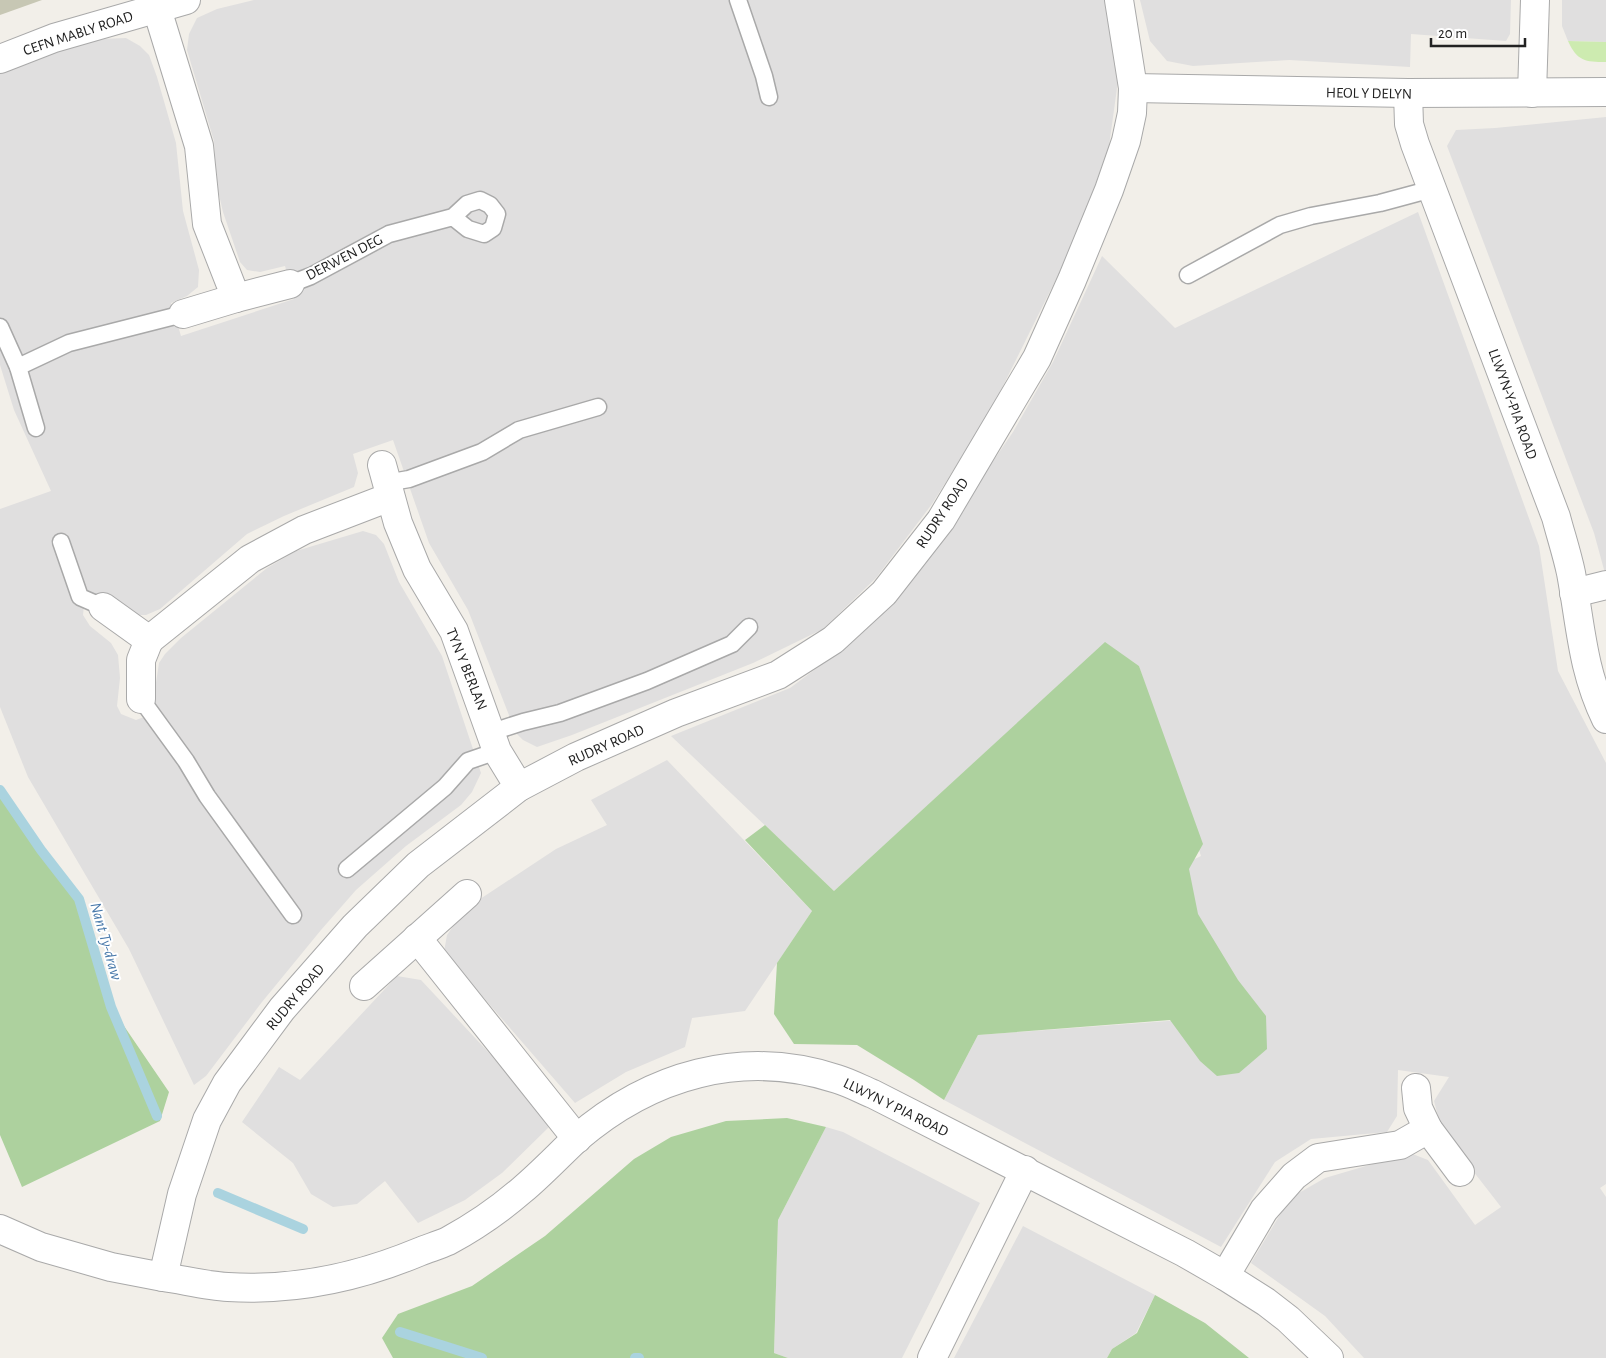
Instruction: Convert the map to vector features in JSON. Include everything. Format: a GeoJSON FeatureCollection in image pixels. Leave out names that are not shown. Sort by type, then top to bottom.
{"type":"FeatureCollection","features":[{"type":"Feature","properties":{"kind":"street","name":"CEFN MABLY ROAD"},"geometry":{"type":"LineString","coordinates":[[0,59],[54,38],[186,0]]}},
{"type":"Feature","properties":{"kind":"street","name":"RUDRY ROAD"},"geometry":{"type":"LineString","coordinates":[[163,1277],[182,1194],[207,1120],[227,1083],[282,1009],[356,926],[418,865],[519,787],[576,757],[667,717],[778,676],[834,640],[884,592],[941,520],[1037,358],[1109,190],[1128,132],[1132,113],[1133,88],[1119,0]]}},
{"type":"Feature","properties":{"kind":"street"},"geometry":{"type":"LineString","coordinates":[[1532,93],[1535,0]]}},
{"type":"Feature","properties":{"kind":"street"},"geometry":{"type":"LineString","coordinates":[[157,9],[199,146],[207,224],[236,298]]}},
{"type":"Feature","properties":{"kind":"street","name":"HEOL Y DELYN"},"geometry":{"type":"LineString","coordinates":[[1133,88],[1408,93],[1606,92]]}},
{"type":"Feature","properties":{"kind":"street","name":"LLWYN-Y-PIA ROAD"},"geometry":{"type":"LineString","coordinates":[[1408,93],[1409,124],[1556,518],[1565,548],[1574,592],[1582,651],[1589,678],[1606,719]]}},
{"type":"Feature","properties":{"kind":"street","name":"DERWEN DEG"},"geometry":{"type":"LineString","coordinates":[[183,314],[290,284]]}},
{"type":"Feature","properties":{"kind":"street"},"geometry":{"type":"LineString","coordinates":[[141,699],[141,660],[149,640],[250,559],[386,482]]}},
{"type":"Feature","properties":{"kind":"street","name":"TYN Y BERLAN"},"geometry":{"type":"LineString","coordinates":[[386,482],[398,523],[417,569],[454,631],[495,742],[519,787]]}},
{"type":"Feature","properties":{"kind":"street"},"geometry":{"type":"LineString","coordinates":[[1574,592],[1606,585]]}},
{"type":"Feature","properties":{"kind":"street"},"geometry":{"type":"LineString","coordinates":[[103,608],[149,640]]}},
{"type":"Feature","properties":{"kind":"street"},"geometry":{"type":"LineString","coordinates":[[364,986],[467,894]]}},
{"type":"Feature","properties":{"kind":"street"},"geometry":{"type":"LineString","coordinates":[[417,938],[577,1139]]}},
{"type":"Feature","properties":{"kind":"street","name":"LLWYN Y PIA ROAD"},"geometry":{"type":"LineString","coordinates":[[163,1277],[227,1287],[269,1288],[319,1282],[397,1261],[448,1241],[489,1216],[522,1190],[577,1139],[613,1110],[642,1093],[677,1079],[708,1070],[738,1066],[770,1066],[808,1071],[838,1079],[873,1094],[1185,1253],[1266,1302],[1288,1319],[1329,1358]]}},
{"type":"Feature","properties":{"kind":"street"},"geometry":{"type":"LineString","coordinates":[[1416,1088],[1418,1108],[1428,1128],[1460,1172]]}},
{"type":"Feature","properties":{"kind":"street"},"geometry":{"type":"LineString","coordinates":[[1225,1276],[1264,1210],[1294,1176],[1318,1158],[1400,1145],[1428,1128]]}},
{"type":"Feature","properties":{"kind":"street"},"geometry":{"type":"LineString","coordinates":[[932,1358],[1024,1170]]}},
{"type":"Feature","properties":{"kind":"street"},"geometry":{"type":"LineString","coordinates":[[0,1230],[41,1247],[111,1267],[163,1277]]}},
{"type":"Feature","properties":{"kind":"lane"},"geometry":{"type":"LineString","coordinates":[[738,0],[764,76],[769,97]]}},
{"type":"Feature","properties":{"kind":"lane"},"geometry":{"type":"LineString","coordinates":[[1188,275],[1280,224],[1380,203],[1432,189]]}},
{"type":"Feature","properties":{"kind":"lane","name":"DERWEN DEG"},"geometry":{"type":"LineString","coordinates":[[290,284],[311,276],[389,234],[453,218]]}},
{"type":"Feature","properties":{"kind":"lane"},"geometry":{"type":"LineString","coordinates":[[18,366],[69,343],[183,314]]}},
{"type":"Feature","properties":{"kind":"lane"},"geometry":{"type":"LineString","coordinates":[[0,327],[18,366],[36,428]]}},
{"type":"Feature","properties":{"kind":"lane"},"geometry":{"type":"LineString","coordinates":[[386,482],[409,479],[482,452],[520,430],[598,406]]}},
{"type":"Feature","properties":{"kind":"lane"},"geometry":{"type":"LineString","coordinates":[[61,542],[80,597],[103,608]]}},
{"type":"Feature","properties":{"kind":"lane"},"geometry":{"type":"LineString","coordinates":[[347,869],[445,787],[468,761],[523,722],[560,713],[647,681],[732,644],[750,627]]}},
{"type":"Feature","properties":{"kind":"lane"},"geometry":{"type":"LineString","coordinates":[[141,699],[186,761],[207,796],[293,915]]}},
{"type":"Feature","properties":{"kind":"shaded area"},"geometry":{"type":"Polygon","coordinates":[[[0,0],[42,0],[0,15],[0,0]]]}},
{"type":"Feature","properties":{"kind":"shaded area"},"geometry":{"type":"Polygon","coordinates":[[[254,0],[1108,0],[1118,81],[1109,146],[1076,239],[991,410],[932,504],[876,578],[823,629],[753,663],[572,735],[537,747],[523,740],[516,733],[468,610],[429,543],[393,440],[353,454],[358,473],[354,487],[284,516],[247,534],[160,609],[146,615],[135,615],[120,601],[106,594],[92,594],[84,605],[83,615],[90,626],[111,643],[118,655],[120,678],[117,706],[121,714],[136,720],[144,717],[155,706],[155,689],[159,663],[165,654],[181,638],[267,568],[296,551],[363,531],[376,535],[384,544],[399,582],[442,656],[481,773],[472,792],[461,805],[406,846],[356,890],[262,1002],[206,1076],[194,1085],[129,949],[28,777],[0,707],[0,509],[51,491],[14,410],[0,365],[0,68],[100,39],[126,38],[140,46],[149,55],[176,143],[183,211],[199,270],[198,287],[187,296],[171,303],[181,336],[294,299],[285,266],[260,272],[247,270],[240,262],[223,212],[216,182],[214,141],[187,50],[189,34],[197,18],[217,9],[254,0]]]}},
{"type":"Feature","properties":{"kind":"shaded area"},"geometry":{"type":"Polygon","coordinates":[[[1140,0],[1511,0],[1510,34],[1506,41],[1411,34],[1410,67],[1289,60],[1193,66],[1167,61],[1150,41],[1140,0]]]}},
{"type":"Feature","properties":{"kind":"shaded area"},"geometry":{"type":"Polygon","coordinates":[[[1562,0],[1606,0],[1606,42],[1568,41],[1562,26],[1562,0]]]}},
{"type":"Feature","properties":{"kind":"shaded area"},"geometry":{"type":"Polygon","coordinates":[[[1606,117],[1606,577],[1594,533],[1447,146],[1456,130],[1606,117]]]}},
{"type":"Feature","properties":{"kind":"shaded area"},"geometry":{"type":"Polygon","coordinates":[[[1418,212],[1539,546],[1558,671],[1606,763],[1606,1184],[1600,1188],[1606,1197],[1606,1358],[1364,1358],[1325,1316],[1251,1263],[1290,1198],[1325,1178],[1410,1153],[1428,1160],[1475,1225],[1501,1207],[1442,1131],[1434,1101],[1449,1077],[1398,1070],[1397,1116],[1387,1132],[1311,1139],[1275,1162],[1221,1247],[944,1100],[978,1035],[1208,1018],[1172,870],[1201,856],[1139,666],[1105,643],[834,891],[671,736],[790,688],[856,639],[902,594],[1013,432],[1053,362],[1102,256],[1175,328],[1418,212]]]}},
{"type":"Feature","properties":{"kind":"shaded area"},"geometry":{"type":"Polygon","coordinates":[[[667,760],[812,911],[745,1011],[692,1018],[685,1047],[626,1072],[575,1103],[444,952],[447,935],[465,909],[556,849],[607,825],[591,800],[667,760]]]}},
{"type":"Feature","properties":{"kind":"shaded area"},"geometry":{"type":"Polygon","coordinates":[[[397,976],[421,980],[491,1055],[549,1127],[502,1173],[465,1200],[418,1223],[385,1181],[357,1204],[333,1207],[311,1194],[293,1163],[242,1122],[279,1067],[300,1080],[397,976]]]}},
{"type":"Feature","properties":{"kind":"shaded area"},"geometry":{"type":"Polygon","coordinates":[[[826,1127],[843,1132],[980,1203],[902,1358],[788,1358],[774,1353],[778,1220],[826,1127]]]}},
{"type":"Feature","properties":{"kind":"shaded area"},"geometry":{"type":"Polygon","coordinates":[[[1023,1226],[1155,1295],[1136,1333],[1112,1349],[1107,1358],[954,1358],[1023,1226]]]}},
{"type":"Feature","properties":{"kind":"green space"},"geometry":{"type":"Polygon","coordinates":[[[1568,41],[1606,42],[1606,62],[1592,62],[1582,59],[1571,48],[1568,41]]]}},
{"type":"Feature","properties":{"kind":"green space"},"geometry":{"type":"Polygon","coordinates":[[[1105,642],[1139,666],[1203,844],[1189,869],[1198,914],[1238,980],[1266,1016],[1267,1049],[1239,1073],[1217,1076],[1200,1061],[1170,1020],[978,1035],[944,1100],[857,1045],[794,1044],[774,1014],[777,963],[812,911],[745,840],[765,825],[834,891],[1105,642]]]}},
{"type":"Feature","properties":{"kind":"green space"},"geometry":{"type":"Polygon","coordinates":[[[0,790],[41,850],[79,899],[111,1007],[169,1092],[160,1121],[22,1187],[0,1135],[0,790]]]}},
{"type":"Feature","properties":{"kind":"green space"},"geometry":{"type":"Polygon","coordinates":[[[787,1118],[826,1127],[778,1220],[774,1353],[788,1358],[393,1358],[382,1338],[398,1314],[472,1286],[545,1236],[634,1159],[671,1137],[726,1121],[787,1118]]]}},
{"type":"Feature","properties":{"kind":"green space"},"geometry":{"type":"Polygon","coordinates":[[[1155,1295],[1205,1323],[1249,1358],[1107,1358],[1112,1349],[1137,1333],[1155,1295]]]}},
{"type":"Feature","properties":{"kind":"waterway","name":"Nant Ty-draw"},"geometry":{"type":"LineString","coordinates":[[0,790],[41,850],[79,899],[111,1007],[157,1116]]}},
{"type":"Feature","properties":{"kind":"waterway","name":"Nant Ty-draw"},"geometry":{"type":"LineString","coordinates":[[218,1193],[303,1229]]}},
{"type":"Feature","properties":{"kind":"waterway","name":"Nant Ty-draw"},"geometry":{"type":"LineString","coordinates":[[400,1332],[482,1358]]}}]}
